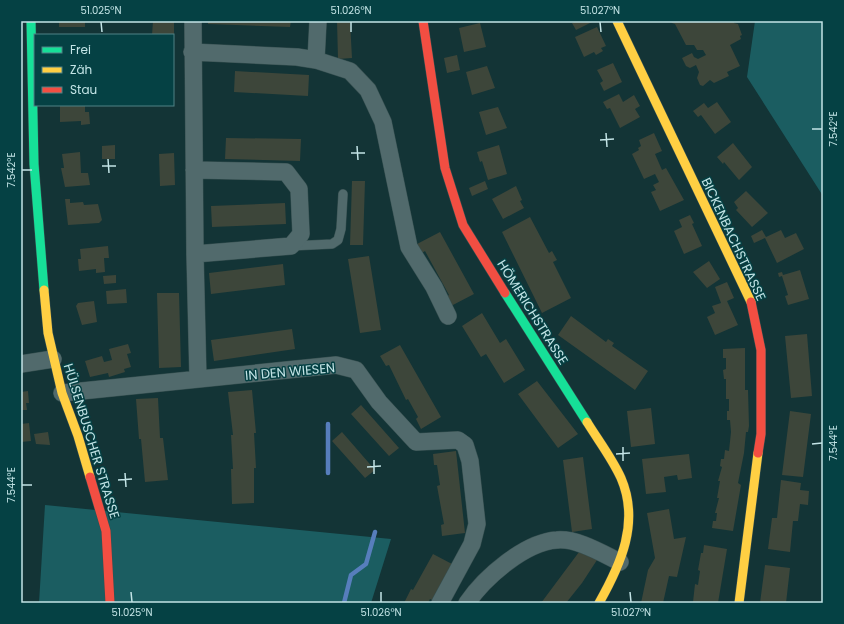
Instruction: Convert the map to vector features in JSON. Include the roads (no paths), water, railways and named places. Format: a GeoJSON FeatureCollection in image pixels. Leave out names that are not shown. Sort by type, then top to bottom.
{"type":"FeatureCollection","features":[{"type":"Feature","properties":{"kind":"street","name":"HÜLSENBUSCHER STRASSE"},"geometry":{"type":"LineString","coordinates":[[31,21],[34,164],[48,333],[62,393],[78,436],[106,531],[110,603]]}},
{"type":"Feature","properties":{"kind":"street"},"geometry":{"type":"LineString","coordinates":[[193,21],[192,52],[198,379]]}},
{"type":"Feature","properties":{"kind":"street"},"geometry":{"type":"LineString","coordinates":[[316,60],[318,21]]}},
{"type":"Feature","properties":{"kind":"street","name":"HÖMERICHSTRASSE"},"geometry":{"type":"LineString","coordinates":[[423,21],[445,168],[464,225],[620,477],[628,504],[629,534],[620,562],[599,603]]}},
{"type":"Feature","properties":{"kind":"street","name":"BICKENBACHSTRASSE"},"geometry":{"type":"LineString","coordinates":[[617,21],[751,302],[760,350],[761,434],[739,603]]}},
{"type":"Feature","properties":{"kind":"street"},"geometry":{"type":"LineString","coordinates":[[192,52],[297,57],[316,60],[350,71],[368,90],[383,122],[409,247],[434,287],[448,316]]}},
{"type":"Feature","properties":{"kind":"street"},"geometry":{"type":"LineString","coordinates":[[194,170],[286,172],[299,189],[301,234],[291,246],[195,254]]}},
{"type":"Feature","properties":{"kind":"street"},"geometry":{"type":"LineString","coordinates":[[21,364],[53,359]]}},
{"type":"Feature","properties":{"kind":"street","name":"IN DEN WIESEN"},"geometry":{"type":"LineString","coordinates":[[62,393],[336,365],[356,370],[379,402],[416,442],[458,440],[465,446],[471,469],[477,524],[472,544],[440,603]]}},
{"type":"Feature","properties":{"kind":"street"},"geometry":{"type":"LineString","coordinates":[[467,603],[504,564],[528,548],[558,540],[583,545],[620,562]]}},
{"type":"Feature","properties":{"kind":"lane"},"geometry":{"type":"LineString","coordinates":[[291,246],[332,244],[338,240],[341,229],[343,194]]}},
{"type":"Feature","properties":{"kind":"waterway"},"geometry":{"type":"LineString","coordinates":[[328,424],[328,473]]}},
{"type":"Feature","properties":{"kind":"waterway"},"geometry":{"type":"LineString","coordinates":[[344,603],[351,575],[366,564],[375,532]]}}]}
